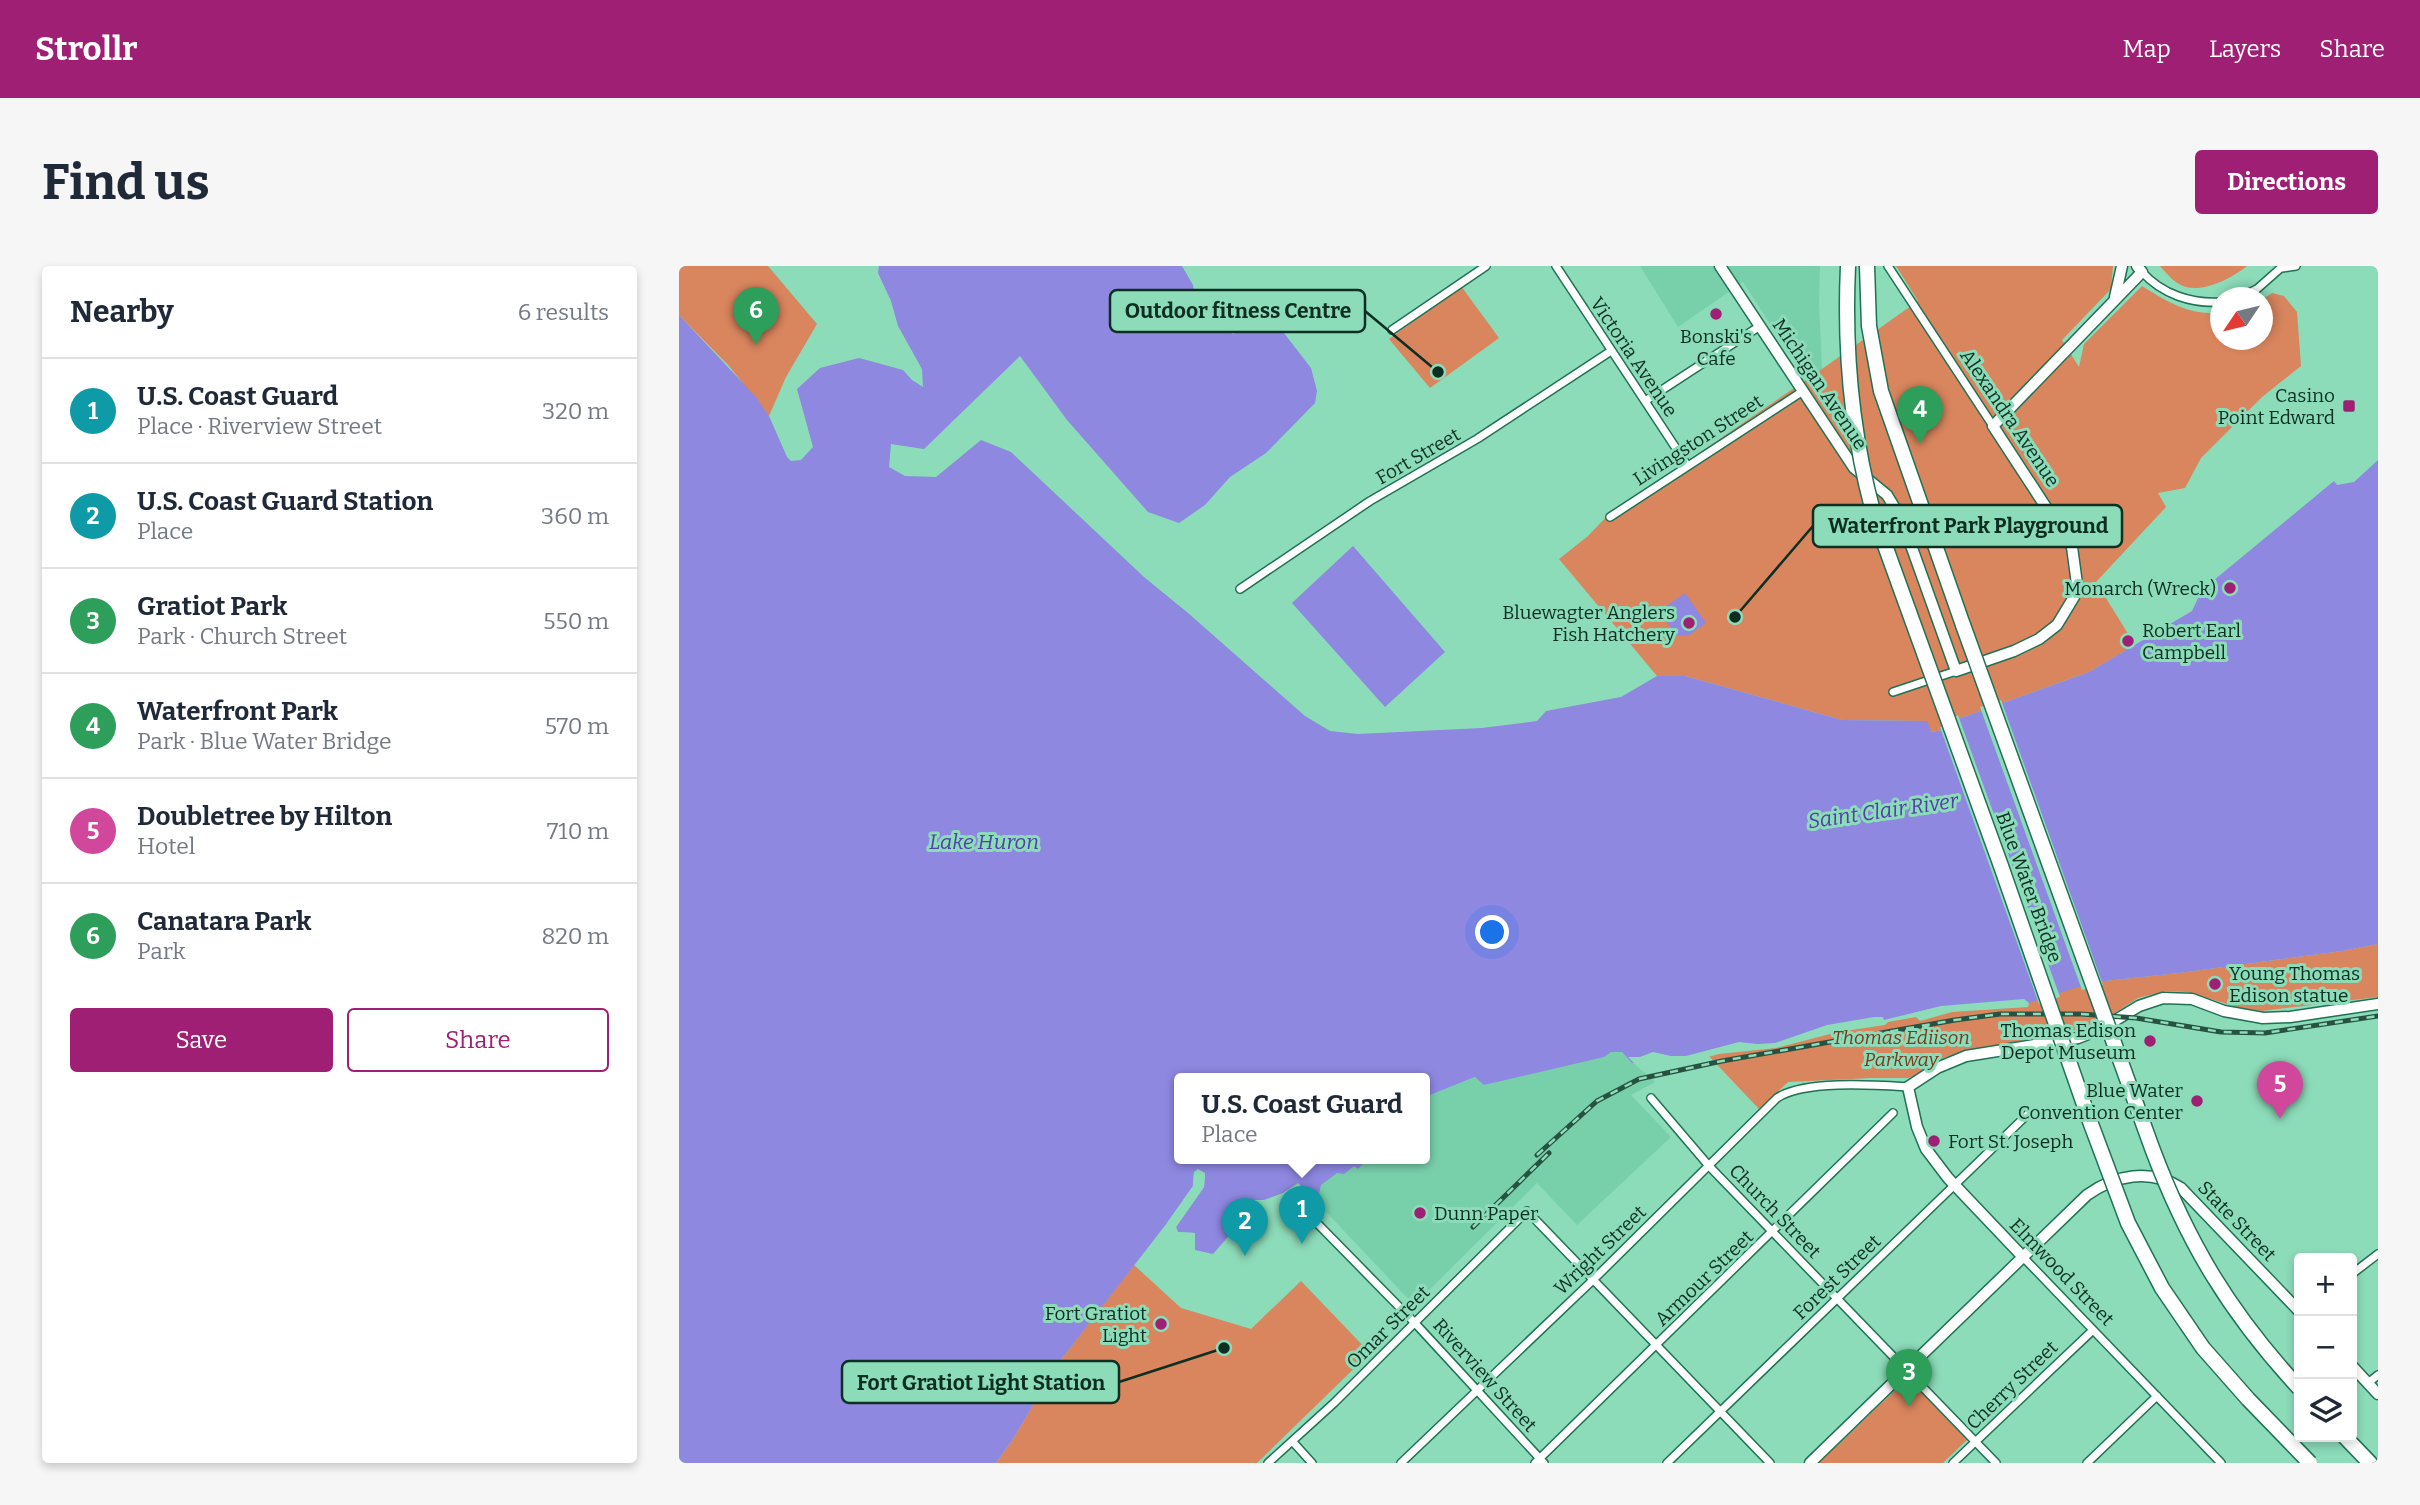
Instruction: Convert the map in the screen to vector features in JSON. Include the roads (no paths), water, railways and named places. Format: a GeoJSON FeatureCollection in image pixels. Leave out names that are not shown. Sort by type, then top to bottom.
{"type":"FeatureCollection","features":[{"type":"Feature","properties":{"kind":"highway","name":"Blue Water Bridge"},"geometry":{"type":"LineString","coordinates":[[1848,266],[1846,332],[1849,384],[1867,492],[2108,1174],[2140,1248],[2175,1308],[2203,1348],[2310,1463]]}},
{"type":"Feature","properties":{"kind":"highway","name":"Blue Water Bridge"},"geometry":{"type":"LineString","coordinates":[[1867,266],[1869,326],[1881,391],[2151,1148],[2180,1219],[2207,1269],[2241,1320],[2294,1382]]}},
{"type":"Feature","properties":{"kind":"highway"},"geometry":{"type":"LineString","coordinates":[[2350,1442],[2369,1463]]}},
{"type":"Feature","properties":{"kind":"street"},"geometry":{"type":"LineString","coordinates":[[1392,330],[1486,266]]}},
{"type":"Feature","properties":{"kind":"street","name":"Victoria Avenue"},"geometry":{"type":"LineString","coordinates":[[1556,266],[1687,465]]}},
{"type":"Feature","properties":{"kind":"street","name":"Michigan Avenue"},"geometry":{"type":"LineString","coordinates":[[1720,266],[1854,468],[1887,495],[1902,520],[1956,671]]}},
{"type":"Feature","properties":{"kind":"street","name":"Alexandra Avenue"},"geometry":{"type":"LineString","coordinates":[[1888,266],[2072,547],[2077,584],[2074,597],[2057,625],[2039,639],[2014,651],[1893,692]]}},
{"type":"Feature","properties":{"kind":"street"},"geometry":{"type":"LineString","coordinates":[[2114,300],[2122,266]]}},
{"type":"Feature","properties":{"kind":"street"},"geometry":{"type":"LineString","coordinates":[[2259,287],[2283,267],[2296,266]]}},
{"type":"Feature","properties":{"kind":"street"},"geometry":{"type":"LineString","coordinates":[[1993,426],[2114,300],[2140,269],[2160,288],[2178,297],[2196,302],[2210,302]]}},
{"type":"Feature","properties":{"kind":"street"},"geometry":{"type":"LineString","coordinates":[[1645,401],[1760,326]]}},
{"type":"Feature","properties":{"kind":"street","name":"Fort Street"},"geometry":{"type":"LineString","coordinates":[[1240,589],[1370,501],[1477,439],[1611,351]]}},
{"type":"Feature","properties":{"kind":"street","name":"Livingston Street"},"geometry":{"type":"LineString","coordinates":[[1610,517],[1803,391]]}},
{"type":"Feature","properties":{"kind":"street"},"geometry":{"type":"LineString","coordinates":[[1908,1087],[1937,1068],[1956,1060],[2078,1038],[2101,1029],[2147,1003],[2175,998],[2192,999],[2245,1016],[2263,1018],[2290,1017],[2378,1004]]}},
{"type":"Feature","properties":{"kind":"street","name":"Wright Street"},"geometry":{"type":"LineString","coordinates":[[1401,1463],[1783,1094],[1833,1086],[1908,1087]]}},
{"type":"Feature","properties":{"kind":"street","name":"Elmwood Street"},"geometry":{"type":"LineString","coordinates":[[1908,1087],[1917,1127],[1926,1149],[1955,1185],[2221,1463]]}},
{"type":"Feature","properties":{"kind":"street","name":"Church Street"},"geometry":{"type":"LineString","coordinates":[[1651,1098],[1709,1166],[1996,1463]]}},
{"type":"Feature","properties":{"kind":"street","name":"Armour Street"},"geometry":{"type":"LineString","coordinates":[[1540,1462],[1893,1113]]}},
{"type":"Feature","properties":{"kind":"street","name":"Forest Street"},"geometry":{"type":"LineString","coordinates":[[1667,1463],[2029,1113]]}},
{"type":"Feature","properties":{"kind":"street","name":"State Street"},"geometry":{"type":"LineString","coordinates":[[2023,1257],[2087,1195],[2106,1183],[2139,1175],[2151,1175],[2171,1181],[2190,1195],[2294,1306]]}},
{"type":"Feature","properties":{"kind":"street","name":"Omar Street"},"geometry":{"type":"LineString","coordinates":[[1268,1463],[1293,1442],[1527,1211],[1593,1280]]}},
{"type":"Feature","properties":{"kind":"street","name":"Riverview Street"},"geometry":{"type":"LineString","coordinates":[[1314,1220],[1415,1322],[1540,1462]]}},
{"type":"Feature","properties":{"kind":"street"},"geometry":{"type":"LineString","coordinates":[[2357,1270],[2378,1254]]}},
{"type":"Feature","properties":{"kind":"street"},"geometry":{"type":"LineString","coordinates":[[1810,1463],[2023,1257]]}},
{"type":"Feature","properties":{"kind":"street"},"geometry":{"type":"LineString","coordinates":[[1593,1280],[1770,1463]]}},
{"type":"Feature","properties":{"kind":"street","name":"Cherry Street"},"geometry":{"type":"LineString","coordinates":[[1953,1463],[2093,1330]]}},
{"type":"Feature","properties":{"kind":"street"},"geometry":{"type":"LineString","coordinates":[[2357,1371],[2378,1394]]}},
{"type":"Feature","properties":{"kind":"street"},"geometry":{"type":"LineString","coordinates":[[2368,1383],[2378,1375]]}},
{"type":"Feature","properties":{"kind":"street"},"geometry":{"type":"LineString","coordinates":[[2087,1463],[2157,1396]]}},
{"type":"Feature","properties":{"kind":"street"},"geometry":{"type":"LineString","coordinates":[[1293,1442],[1312,1463]]}},
{"type":"Feature","properties":{"kind":"water","name":"Lake Huron"},"geometry":{"type":"Polygon","coordinates":[[[879,266],[1182,266],[1193,285],[1195,301],[1211,320],[1233,334],[1270,315],[1311,368],[1317,391],[1315,403],[1266,453],[1230,477],[1205,505],[1179,523],[1148,512],[1067,420],[1020,356],[924,449],[891,444],[889,467],[905,476],[936,477],[981,440],[1011,452],[1144,577],[1305,716],[1330,731],[1358,734],[1482,728],[1537,721],[1546,711],[1621,697],[1657,676],[1685,676],[1842,720],[1927,721],[1931,732],[1961,727],[1958,719],[2089,672],[2192,611],[2202,590],[2334,481],[2337,485],[2354,482],[2378,460],[2378,944],[2342,951],[2105,981],[2029,1003],[1919,1014],[1779,1045],[1736,1047],[1707,1054],[1632,1063],[1622,1052],[1611,1052],[1604,1057],[1484,1085],[1475,1077],[1430,1095],[1430,1073],[1174,1073],[1174,1164],[1363,1164],[1358,1169],[1354,1166],[1344,1174],[1337,1173],[1321,1185],[1319,1194],[1290,1210],[1283,1202],[1240,1205],[1233,1231],[1213,1254],[1195,1250],[1195,1233],[1177,1232],[1176,1227],[1204,1187],[1205,1173],[1194,1172],[1193,1186],[1056,1366],[996,1463],[679,1463],[679,315],[756,397],[769,416],[787,457],[791,461],[801,460],[813,447],[797,389],[820,368],[859,358],[903,370],[923,387],[922,369],[898,326],[891,301],[878,273],[879,266]]]}},
{"type":"Feature","properties":{"kind":"water"},"geometry":{"type":"Polygon","coordinates":[[[1353,546],[1445,652],[1385,707],[1292,603],[1353,546]]]}},
{"type":"Feature","properties":{"kind":"water"},"geometry":{"type":"Polygon","coordinates":[[[1685,593],[1706,623],[1688,636],[1676,635],[1659,611],[1685,593]]]}},
{"type":"Feature","properties":{"kind":"railway"},"geometry":{"type":"LineString","coordinates":[[1537,1155],[1597,1101],[1639,1079],[1722,1061],[1955,1020],[2000,1014],[2081,1014],[2136,1018],[2221,1032],[2265,1033],[2378,1016]]}},
{"type":"Feature","properties":{"kind":"railway"},"geometry":{"type":"LineString","coordinates":[[1473,1227],[1549,1153]]}},
{"type":"Feature","properties":{"kind":"place","name":"Bonski's Cafe"},"geometry":{"type":"Point","coordinates":[1716,314]}},
{"type":"Feature","properties":{"kind":"place","name":"Canatara Park"},"geometry":{"type":"Point","coordinates":[756,345]}},
{"type":"Feature","properties":{"kind":"place","name":"Outdoor fitness Centre"},"geometry":{"type":"Point","coordinates":[1438,372]}},
{"type":"Feature","properties":{"kind":"place","name":"Casino Point Edward"},"geometry":{"type":"Point","coordinates":[2349,406]}},
{"type":"Feature","properties":{"kind":"place","name":"Waterfront Park"},"geometry":{"type":"Point","coordinates":[1920,444]}},
{"type":"Feature","properties":{"kind":"place","name":"Monarch (Wreck)"},"geometry":{"type":"Point","coordinates":[2230,588]}},
{"type":"Feature","properties":{"kind":"place","name":"Waterfront Park Playground"},"geometry":{"type":"Point","coordinates":[1735,617]}},
{"type":"Feature","properties":{"kind":"place","name":"Bluewagter Anglers Fish Hatchery"},"geometry":{"type":"Point","coordinates":[1689,623]}},
{"type":"Feature","properties":{"kind":"place","name":"Robert Earl Campbell"},"geometry":{"type":"Point","coordinates":[2128,641]}},
{"type":"Feature","properties":{"kind":"place","name":"Young Thomas Edison statue"},"geometry":{"type":"Point","coordinates":[2215,984]}},
{"type":"Feature","properties":{"kind":"place","name":"Thomas Edison Depot Museum"},"geometry":{"type":"Point","coordinates":[2150,1041]}},
{"type":"Feature","properties":{"kind":"place","name":"Blue Water Convention Center"},"geometry":{"type":"Point","coordinates":[2197,1101]}},
{"type":"Feature","properties":{"kind":"place","name":"Doubletree by Hilton"},"geometry":{"type":"Point","coordinates":[2280,1119]}},
{"type":"Feature","properties":{"kind":"place","name":"Fort St. Joseph"},"geometry":{"type":"Point","coordinates":[1934,1141]}},
{"type":"Feature","properties":{"kind":"place","name":"Dunn Paper"},"geometry":{"type":"Point","coordinates":[1420,1213]}},
{"type":"Feature","properties":{"kind":"place","name":"U.S. Coast Guard"},"geometry":{"type":"Point","coordinates":[1302,1244]}},
{"type":"Feature","properties":{"kind":"place","name":"U.S. Coast Guard Station"},"geometry":{"type":"Point","coordinates":[1245,1256]}},
{"type":"Feature","properties":{"kind":"place","name":"Fort Gratiot Light"},"geometry":{"type":"Point","coordinates":[1161,1324]}},
{"type":"Feature","properties":{"kind":"place","name":"Fort Gratiot Light Station"},"geometry":{"type":"Point","coordinates":[1224,1348]}},
{"type":"Feature","properties":{"kind":"place","name":"Gratiot Park"},"geometry":{"type":"Point","coordinates":[1909,1407]}},
{"type":"Feature","properties":{"kind":"water label","name":"Saint Clair River"},"geometry":{"type":"Point","coordinates":[1883,811]}},
{"type":"Feature","properties":{"kind":"park label","name":"Thomas Ediison Parkway"},"geometry":{"type":"Point","coordinates":[1901,1048]}}]}
